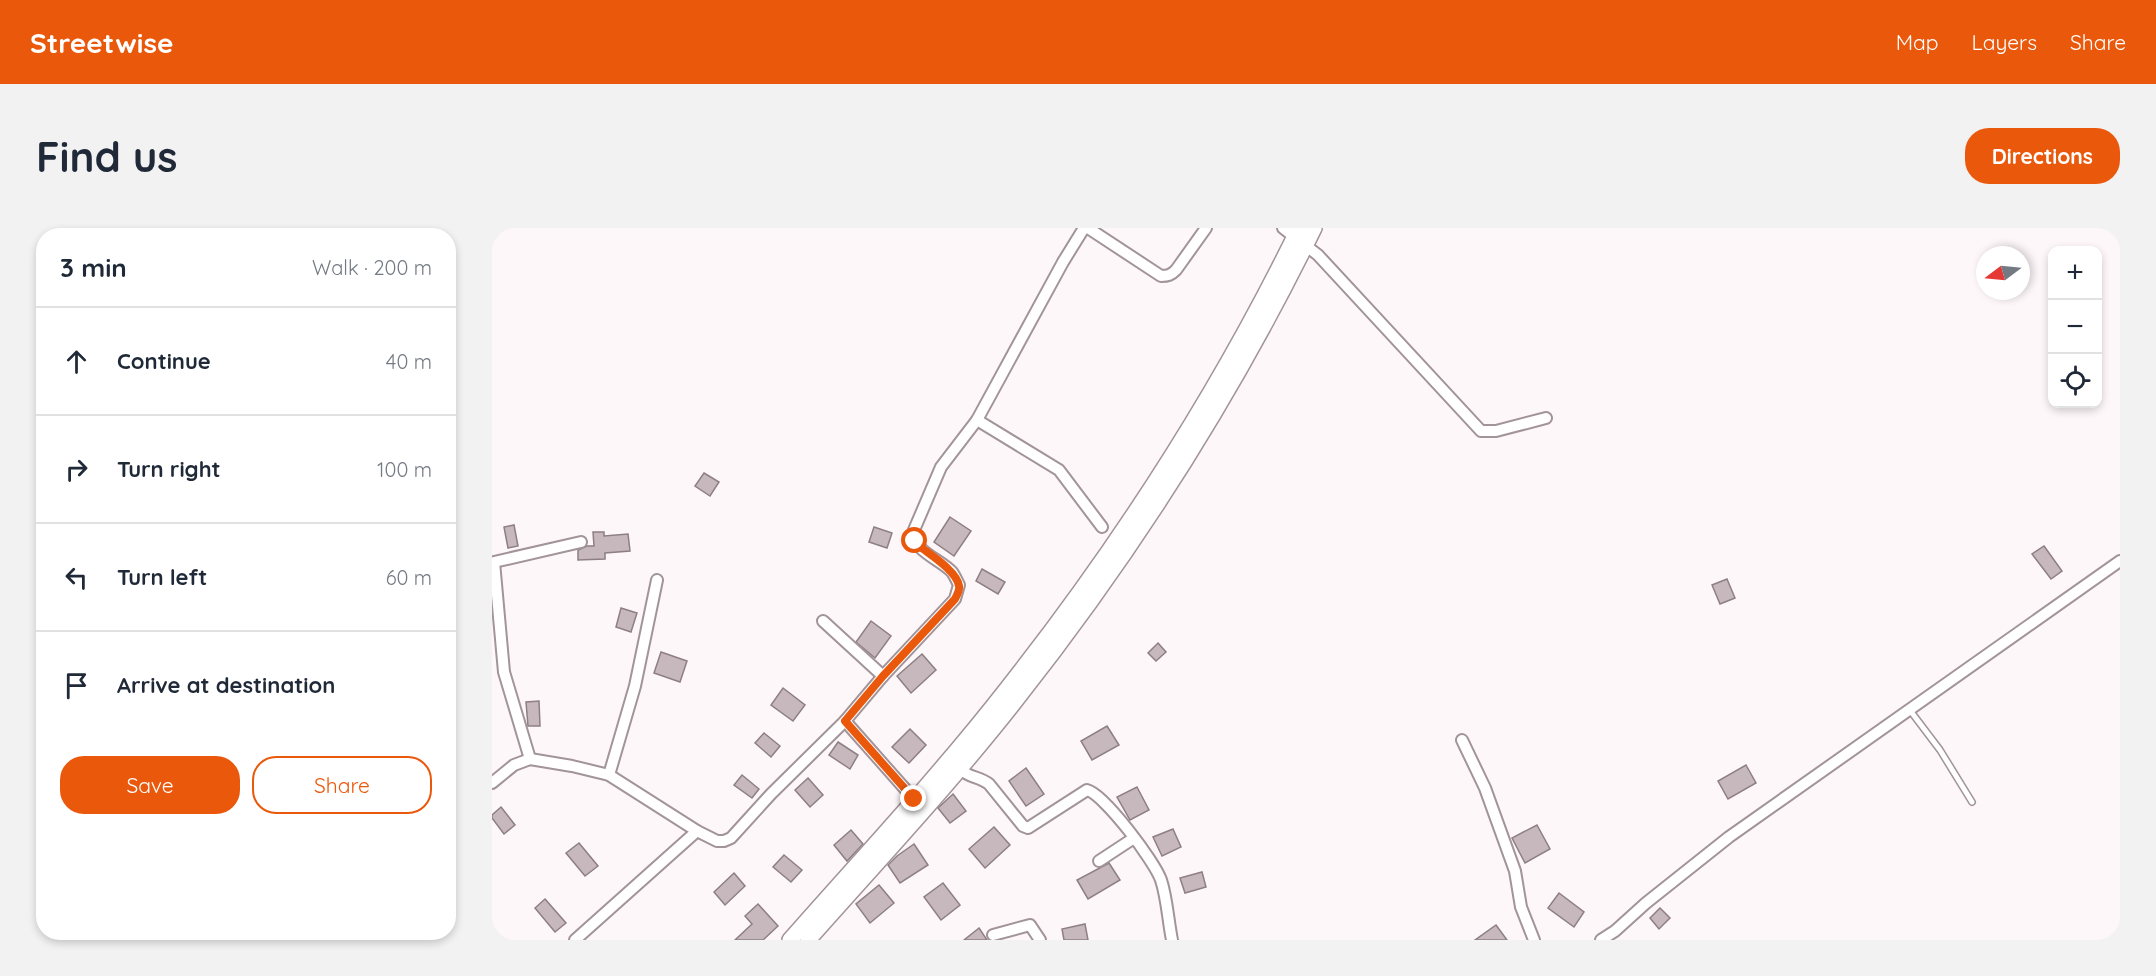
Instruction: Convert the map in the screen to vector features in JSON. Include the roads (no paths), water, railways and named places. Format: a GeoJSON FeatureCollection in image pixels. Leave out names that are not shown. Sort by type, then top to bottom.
{"type":"FeatureCollection","features":[{"type":"Feature","properties":{"kind":"main road"},"geometry":{"type":"LineString","coordinates":[[790,940],[1005,692],[1072,604],[1194,421],[1227,364],[1295,234],[1314,228]]}},
{"type":"Feature","properties":{"kind":"main road"},"geometry":{"type":"LineString","coordinates":[[808,940],[959,768],[1050,657],[1134,540],[1233,380],[1295,234]]}},
{"type":"Feature","properties":{"kind":"street"},"geometry":{"type":"LineString","coordinates":[[492,783],[514,765],[530,759],[572,766],[609,775],[717,841],[731,838],[771,794],[845,721],[883,676],[955,599],[959,585],[952,572],[918,545],[913,534],[941,467],[977,420],[1063,262],[1086,228],[1161,276],[1167,276],[1172,275],[1206,228]]}},
{"type":"Feature","properties":{"kind":"street"},"geometry":{"type":"LineString","coordinates":[[1295,234],[1318,255],[1481,431],[1486,432],[1546,418]]}},
{"type":"Feature","properties":{"kind":"street"},"geometry":{"type":"LineString","coordinates":[[977,420],[1059,470],[1102,527]]}},
{"type":"Feature","properties":{"kind":"street"},"geometry":{"type":"LineString","coordinates":[[530,759],[504,672],[494,562],[581,542]]}},
{"type":"Feature","properties":{"kind":"street"},"geometry":{"type":"LineString","coordinates":[[1601,940],[1616,931],[1646,903],[1729,837],[2120,561]]}},
{"type":"Feature","properties":{"kind":"street"},"geometry":{"type":"LineString","coordinates":[[609,775],[635,686],[657,580]]}},
{"type":"Feature","properties":{"kind":"street"},"geometry":{"type":"LineString","coordinates":[[822,621],[883,676]]}},
{"type":"Feature","properties":{"kind":"street"},"geometry":{"type":"LineString","coordinates":[[845,721],[914,799]]}},
{"type":"Feature","properties":{"kind":"street"},"geometry":{"type":"LineString","coordinates":[[1462,740],[1485,788],[1515,871],[1521,907],[1534,940]]}},
{"type":"Feature","properties":{"kind":"street"},"geometry":{"type":"LineString","coordinates":[[959,768],[971,777],[982,779],[989,784],[1023,826],[1028,828],[1087,790],[1096,795],[1134,838],[1160,877],[1172,940]]}},
{"type":"Feature","properties":{"kind":"street"},"geometry":{"type":"LineString","coordinates":[[575,940],[698,831]]}},
{"type":"Feature","properties":{"kind":"street"},"geometry":{"type":"LineString","coordinates":[[1099,861],[1134,838]]}},
{"type":"Feature","properties":{"kind":"street"},"geometry":{"type":"LineString","coordinates":[[993,935],[1030,925],[1040,940]]}},
{"type":"Feature","properties":{"kind":"lane"},"geometry":{"type":"LineString","coordinates":[[1909,709],[1940,750],[1972,802]]}}]}
